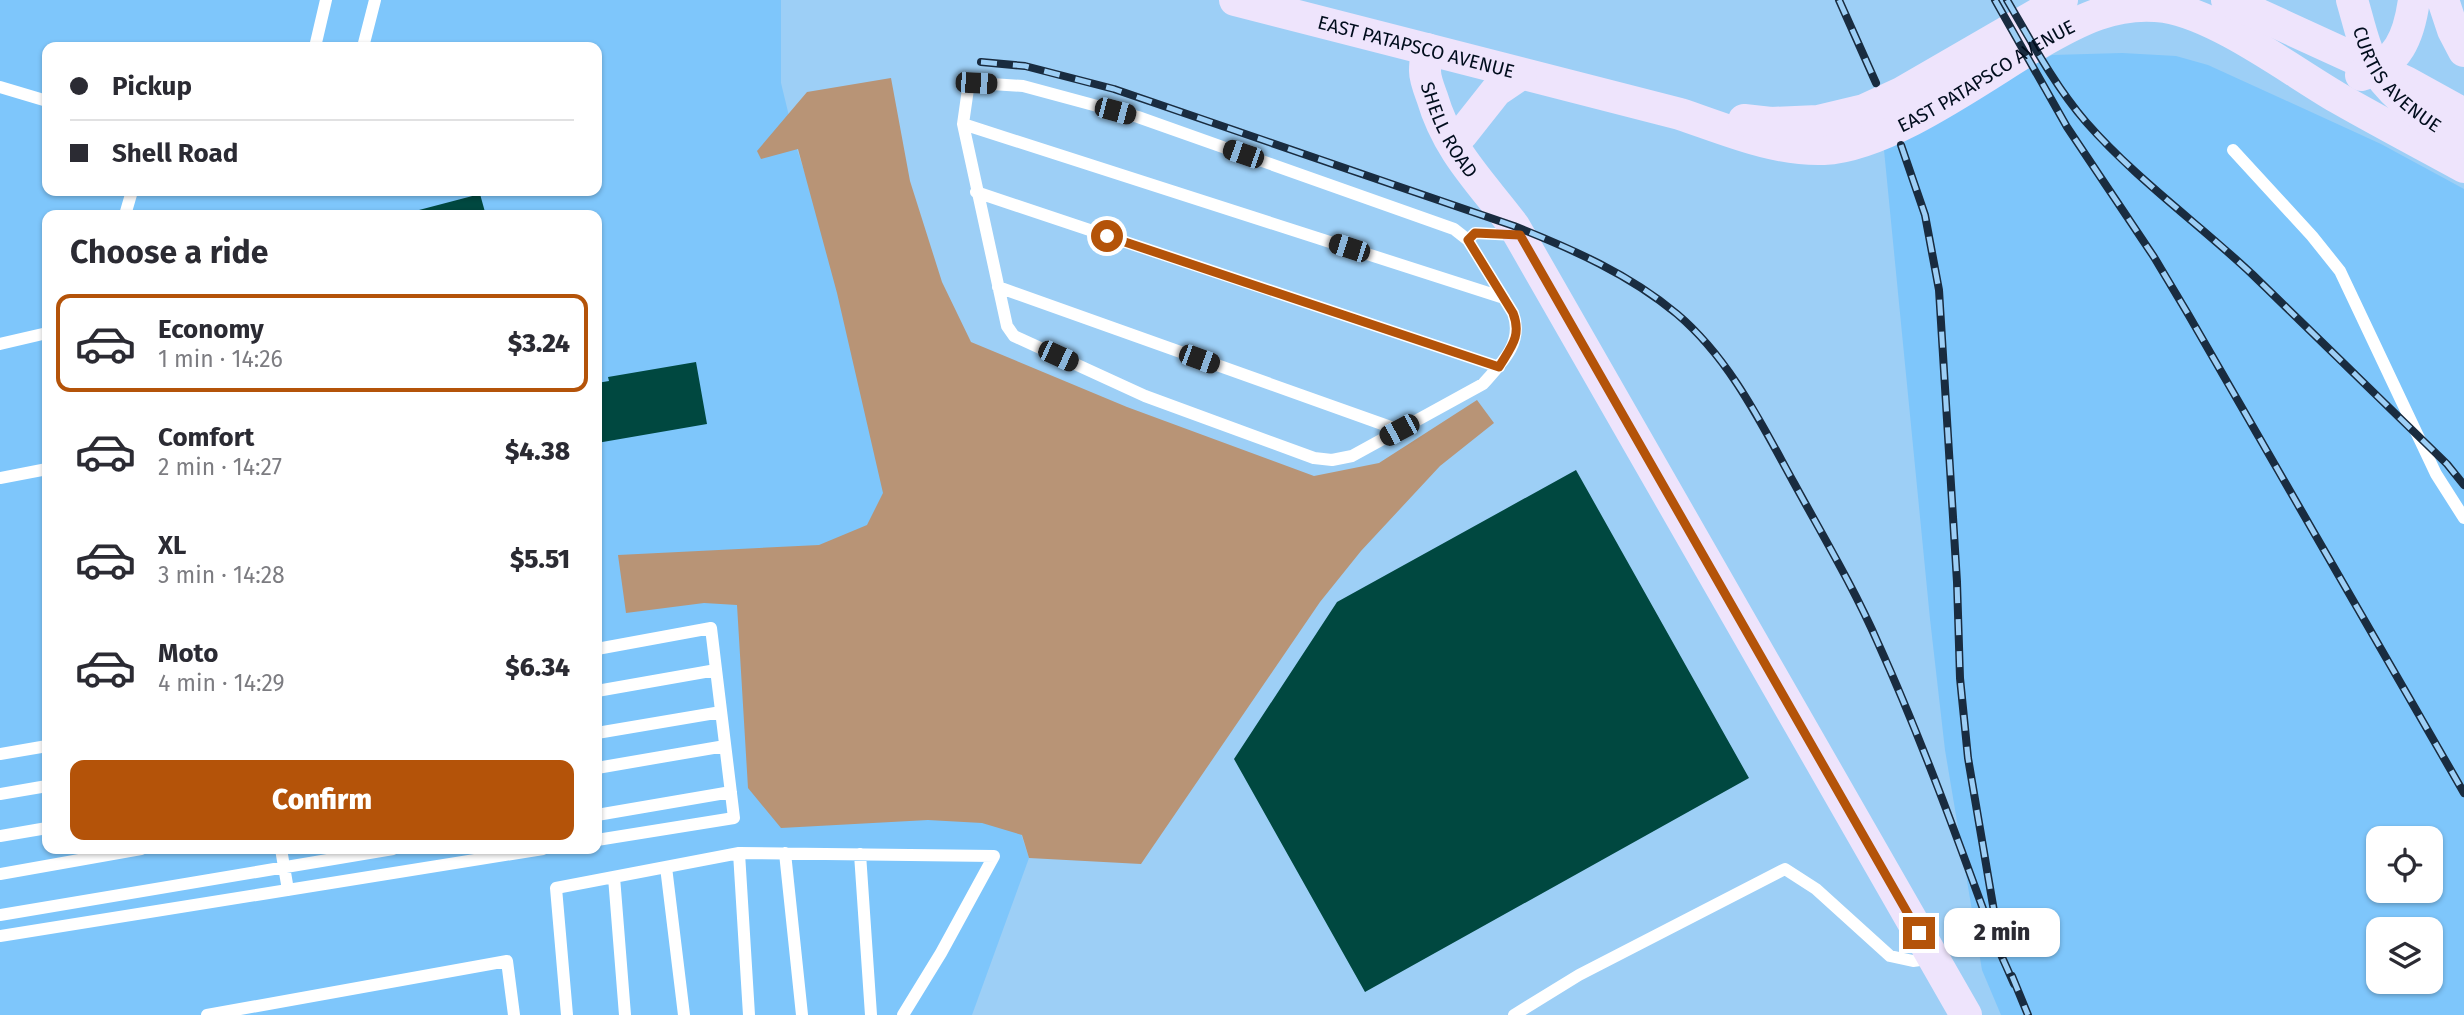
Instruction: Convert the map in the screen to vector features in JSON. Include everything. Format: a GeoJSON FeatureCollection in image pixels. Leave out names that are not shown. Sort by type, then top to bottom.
{"type":"FeatureCollection","features":[{"type":"Feature","properties":{"kind":"main road","name":"EAST PATAPSCO AVENUE"},"geometry":{"type":"LineString","coordinates":[[1235,0],[1680,114],[1741,135],[1773,143],[1822,149],[1846,146],[1873,138],[1913,119],[2074,22],[2119,7],[2143,5],[2182,11],[2228,7],[2406,82],[2464,114]]}},
{"type":"Feature","properties":{"kind":"main road","name":"EAST PATAPSCO AVENUE"},"geometry":{"type":"LineString","coordinates":[[1680,114],[1792,123],[1818,121],[1864,110],[1901,93],[2062,0]]}},
{"type":"Feature","properties":{"kind":"main road","name":"CURTIS AVENUE"},"geometry":{"type":"LineString","coordinates":[[2352,0],[2377,71],[2399,97],[2464,143]]}},
{"type":"Feature","properties":{"kind":"main road"},"geometry":{"type":"LineString","coordinates":[[2377,71],[2395,53],[2407,33],[2414,0]]}},
{"type":"Feature","properties":{"kind":"main road"},"geometry":{"type":"LineString","coordinates":[[2443,0],[2453,30],[2464,51]]}},
{"type":"Feature","properties":{"kind":"main road","name":"EAST PATAPSCO AVENUE"},"geometry":{"type":"LineString","coordinates":[[2228,7],[2339,98],[2464,167]]}},
{"type":"Feature","properties":{"kind":"main road","name":"SHELL ROAD"},"geometry":{"type":"LineString","coordinates":[[1435,51],[1447,80],[1462,134],[1483,172],[1489,192]]}},
{"type":"Feature","properties":{"kind":"main road","name":"SHELL ROAD"},"geometry":{"type":"LineString","coordinates":[[1435,51],[1424,73],[1446,132],[1473,177],[1489,192],[1520,235],[1966,1015]]}},
{"type":"Feature","properties":{"kind":"main road"},"geometry":{"type":"LineString","coordinates":[[1462,134],[1496,91],[1521,74]]}},
{"type":"Feature","properties":{"kind":"lane"},"geometry":{"type":"LineString","coordinates":[[316,42],[326,0]]}},
{"type":"Feature","properties":{"kind":"lane"},"geometry":{"type":"LineString","coordinates":[[364,42],[375,0]]}},
{"type":"Feature","properties":{"kind":"lane"},"geometry":{"type":"LineString","coordinates":[[976,83],[1023,86],[1151,122],[1454,229],[1468,240],[1513,313],[1517,334],[1499,367],[1483,384],[1352,456],[1332,460],[1314,458],[1145,396],[1014,336],[1007,326],[963,124],[968,89],[976,83]]}},
{"type":"Feature","properties":{"kind":"lane"},"geometry":{"type":"LineString","coordinates":[[0,88],[42,100]]}},
{"type":"Feature","properties":{"kind":"lane"},"geometry":{"type":"LineString","coordinates":[[963,124],[1504,298]]}},
{"type":"Feature","properties":{"kind":"lane"},"geometry":{"type":"LineString","coordinates":[[2233,150],[2312,236],[2340,271],[2435,474],[2464,518]]}},
{"type":"Feature","properties":{"kind":"lane"},"geometry":{"type":"LineString","coordinates":[[976,192],[1499,367]]}},
{"type":"Feature","properties":{"kind":"lane"},"geometry":{"type":"LineString","coordinates":[[1468,240],[1475,233],[1520,235]]}},
{"type":"Feature","properties":{"kind":"lane"},"geometry":{"type":"LineString","coordinates":[[998,287],[1399,430]]}},
{"type":"Feature","properties":{"kind":"lane"},"geometry":{"type":"LineString","coordinates":[[0,344],[42,334]]}},
{"type":"Feature","properties":{"kind":"lane"},"geometry":{"type":"LineString","coordinates":[[0,478],[42,470]]}},
{"type":"Feature","properties":{"kind":"lane"},"geometry":{"type":"LineString","coordinates":[[602,648],[711,628],[734,818],[602,839]]}},
{"type":"Feature","properties":{"kind":"lane"},"geometry":{"type":"LineString","coordinates":[[602,690],[716,670]]}},
{"type":"Feature","properties":{"kind":"lane"},"geometry":{"type":"LineString","coordinates":[[602,732],[721,712]]}},
{"type":"Feature","properties":{"kind":"lane"},"geometry":{"type":"LineString","coordinates":[[602,767],[725,746]]}},
{"type":"Feature","properties":{"kind":"lane"},"geometry":{"type":"LineString","coordinates":[[0,754],[42,747]]}},
{"type":"Feature","properties":{"kind":"lane"},"geometry":{"type":"LineString","coordinates":[[0,794],[42,787]]}},
{"type":"Feature","properties":{"kind":"lane"},"geometry":{"type":"LineString","coordinates":[[602,814],[730,792]]}},
{"type":"Feature","properties":{"kind":"lane"},"geometry":{"type":"LineString","coordinates":[[0,836],[42,829]]}},
{"type":"Feature","properties":{"kind":"lane"},"geometry":{"type":"LineString","coordinates":[[739,853],[749,1015]]}},
{"type":"Feature","properties":{"kind":"lane"},"geometry":{"type":"LineString","coordinates":[[567,1015],[556,888],[739,853],[994,856],[941,953],[903,1015]]}},
{"type":"Feature","properties":{"kind":"lane"},"geometry":{"type":"LineString","coordinates":[[785,853],[802,1015]]}},
{"type":"Feature","properties":{"kind":"lane"},"geometry":{"type":"LineString","coordinates":[[0,874],[113,854]]}},
{"type":"Feature","properties":{"kind":"lane"},"geometry":{"type":"LineString","coordinates":[[282,854],[288,890]]}},
{"type":"Feature","properties":{"kind":"lane"},"geometry":{"type":"LineString","coordinates":[[0,915],[364,854]]}},
{"type":"Feature","properties":{"kind":"lane"},"geometry":{"type":"LineString","coordinates":[[0,936],[512,854]]}},
{"type":"Feature","properties":{"kind":"lane"},"geometry":{"type":"LineString","coordinates":[[860,854],[871,1015]]}},
{"type":"Feature","properties":{"kind":"lane"},"geometry":{"type":"LineString","coordinates":[[666,867],[684,1015]]}},
{"type":"Feature","properties":{"kind":"lane"},"geometry":{"type":"LineString","coordinates":[[1514,1015],[1579,975],[1785,869],[1816,889],[1890,956],[1913,961],[1933,958]]}},
{"type":"Feature","properties":{"kind":"lane"},"geometry":{"type":"LineString","coordinates":[[614,877],[625,1015]]}},
{"type":"Feature","properties":{"kind":"lane"},"geometry":{"type":"LineString","coordinates":[[207,1015],[507,961],[513,1015]]}},
{"type":"Feature","properties":{"kind":"shaded area"},"geometry":{"type":"Polygon","coordinates":[[[0,0],[781,0],[781,83],[797,149],[1029,858],[972,1015],[0,1015],[0,0]]]}},
{"type":"Feature","properties":{"kind":"shaded area"},"geometry":{"type":"Polygon","coordinates":[[[2122,53],[2176,56],[2208,65],[2381,144],[2464,189],[2464,1015],[2001,1015],[1982,970],[1945,750],[1884,150],[2052,55],[2122,53]]]}},
{"type":"Feature","properties":{"kind":"shaded area"},"geometry":{"type":"Polygon","coordinates":[[[891,78],[910,181],[942,282],[971,342],[1127,407],[1314,476],[1379,463],[1477,400],[1494,423],[1440,466],[1361,551],[1320,602],[1141,864],[1029,858],[1022,835],[982,823],[928,820],[781,828],[748,788],[737,605],[704,603],[626,613],[618,555],[819,545],[867,525],[883,493],[837,293],[798,149],[761,159],[757,151],[807,92],[891,78]]]}},
{"type":"Feature","properties":{"kind":"building"},"geometry":{"type":"Polygon","coordinates":[[[481,196],[484,210],[419,210],[481,196]]]}},
{"type":"Feature","properties":{"kind":"building"},"geometry":{"type":"Polygon","coordinates":[[[696,362],[707,424],[602,442],[602,382],[609,381],[608,377],[696,362]]]}},
{"type":"Feature","properties":{"kind":"building"},"geometry":{"type":"Polygon","coordinates":[[[1576,470],[1749,778],[1365,992],[1234,759],[1337,602],[1576,470]]]}},
{"type":"Feature","properties":{"kind":"railway"},"geometry":{"type":"LineString","coordinates":[[1839,0],[1876,83]]}},
{"type":"Feature","properties":{"kind":"railway"},"geometry":{"type":"LineString","coordinates":[[1995,0],[2067,127],[2154,257],[2188,314],[2464,793]]}},
{"type":"Feature","properties":{"kind":"railway"},"geometry":{"type":"LineString","coordinates":[[2007,0],[2064,94],[2105,143],[2253,275],[2447,464],[2464,485]]}},
{"type":"Feature","properties":{"kind":"railway"},"geometry":{"type":"LineString","coordinates":[[981,62],[1025,66],[1114,89],[1514,226],[1620,275],[1677,314],[1713,351],[1743,393],[1859,602],[1909,715],[1994,939],[2014,984]]}},
{"type":"Feature","properties":{"kind":"railway"},"geometry":{"type":"LineString","coordinates":[[1901,145],[1925,215],[1939,290],[1957,582],[1960,678],[1968,758],[1996,923]]}},
{"type":"Feature","properties":{"kind":"railway"},"geometry":{"type":"LineString","coordinates":[[2012,976],[2028,1015]]}},
{"type":"Feature","properties":{"kind":"route"},"geometry":{"type":"LineString","coordinates":[[1107,236],[1499,367],[1517,334],[1517,325],[1513,313],[1468,240],[1475,233],[1520,235],[1919,933]]}}]}
